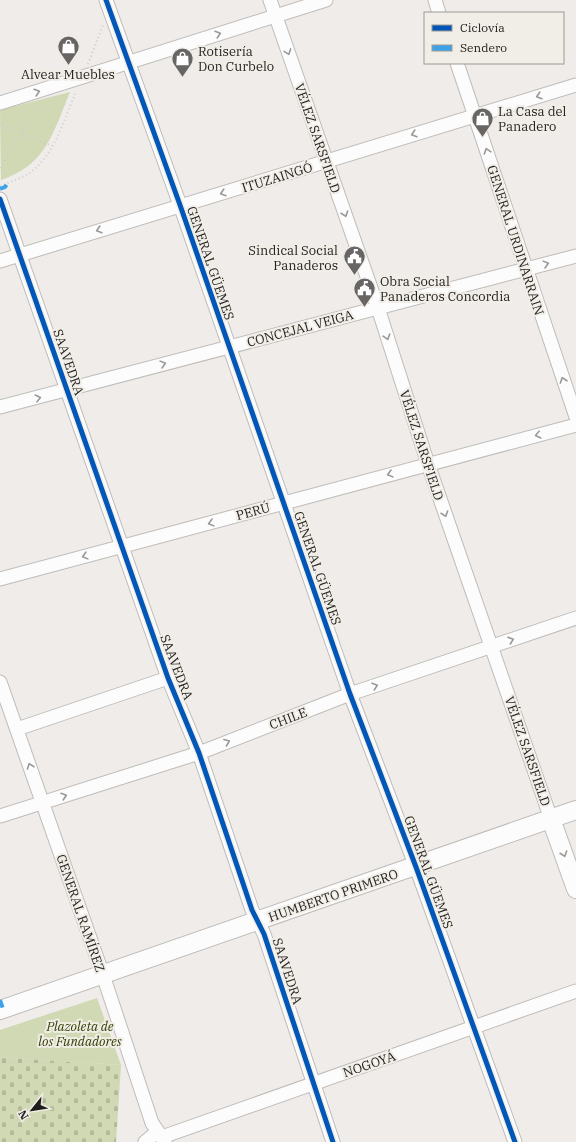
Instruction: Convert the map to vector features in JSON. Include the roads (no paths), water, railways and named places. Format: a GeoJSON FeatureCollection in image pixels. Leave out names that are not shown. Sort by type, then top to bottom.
{"type":"FeatureCollection","features":[{"type":"Feature","properties":{"kind":"street","name":"VÉLEZ SARSFIELD"},"geometry":{"type":"LineString","coordinates":[[270,0],[378,308],[428,464],[576,889]]}},
{"type":"Feature","properties":{"kind":"street"},"geometry":{"type":"LineString","coordinates":[[0,103],[326,0]]}},
{"type":"Feature","properties":{"kind":"street"},"geometry":{"type":"LineString","coordinates":[[435,0],[439,12]]}},
{"type":"Feature","properties":{"kind":"street","name":"GENERAL GÜEMES"},"geometry":{"type":"LineString","coordinates":[[107,5],[180,206],[350,694],[416,866],[514,1142]]}},
{"type":"Feature","properties":{"kind":"street","name":"GENERAL URDINARRAIN"},"geometry":{"type":"LineString","coordinates":[[457,64],[576,417]]}},
{"type":"Feature","properties":{"kind":"street","name":"ITUZAINGÓ"},"geometry":{"type":"LineString","coordinates":[[0,261],[576,85]]}},
{"type":"Feature","properties":{"kind":"street","name":"SAAVEDRA"},"geometry":{"type":"LineString","coordinates":[[0,199],[121,547],[168,678],[199,753],[252,910],[258,920],[333,1142]]}},
{"type":"Feature","properties":{"kind":"street","name":"CONCEJAL VEIGA"},"geometry":{"type":"LineString","coordinates":[[0,407],[576,256]]}},
{"type":"Feature","properties":{"kind":"street","name":"PERÚ"},"geometry":{"type":"LineString","coordinates":[[0,579],[428,464],[576,426]]}},
{"type":"Feature","properties":{"kind":"street","name":"CHILE"},"geometry":{"type":"LineString","coordinates":[[0,816],[199,753],[350,694],[576,618]]}},
{"type":"Feature","properties":{"kind":"street"},"geometry":{"type":"LineString","coordinates":[[17,729],[168,678]]}},
{"type":"Feature","properties":{"kind":"street","name":"GENERAL RAMÍREZ"},"geometry":{"type":"LineString","coordinates":[[0,682],[43,802],[152,1123],[162,1137]]}},
{"type":"Feature","properties":{"kind":"street","name":"HUMBERTO PRIMERO"},"geometry":{"type":"LineString","coordinates":[[1,1006],[102,975],[576,810]]}},
{"type":"Feature","properties":{"kind":"street","name":"NOGOYÁ"},"geometry":{"type":"LineString","coordinates":[[145,1142],[576,992]]}},
{"type":"Feature","properties":{"kind":"place","name":"Alvear Muebles"},"geometry":{"type":"Point","coordinates":[68,66]}},
{"type":"Feature","properties":{"kind":"place","name":"Rotisería Don Curbelo"},"geometry":{"type":"Point","coordinates":[182,78]}},
{"type":"Feature","properties":{"kind":"place","name":"La Casa del Panadero"},"geometry":{"type":"Point","coordinates":[482,138]}},
{"type":"Feature","properties":{"kind":"place","name":"Sindical Social Panaderos"},"geometry":{"type":"Point","coordinates":[354,276]}},
{"type":"Feature","properties":{"kind":"place","name":"Obra Social Panaderos Concordia"},"geometry":{"type":"Point","coordinates":[365,308]}},
{"type":"Feature","properties":{"kind":"park label","name":"Plazoleta de los Fundadores"},"geometry":{"type":"Point","coordinates":[80,1034]}}]}
